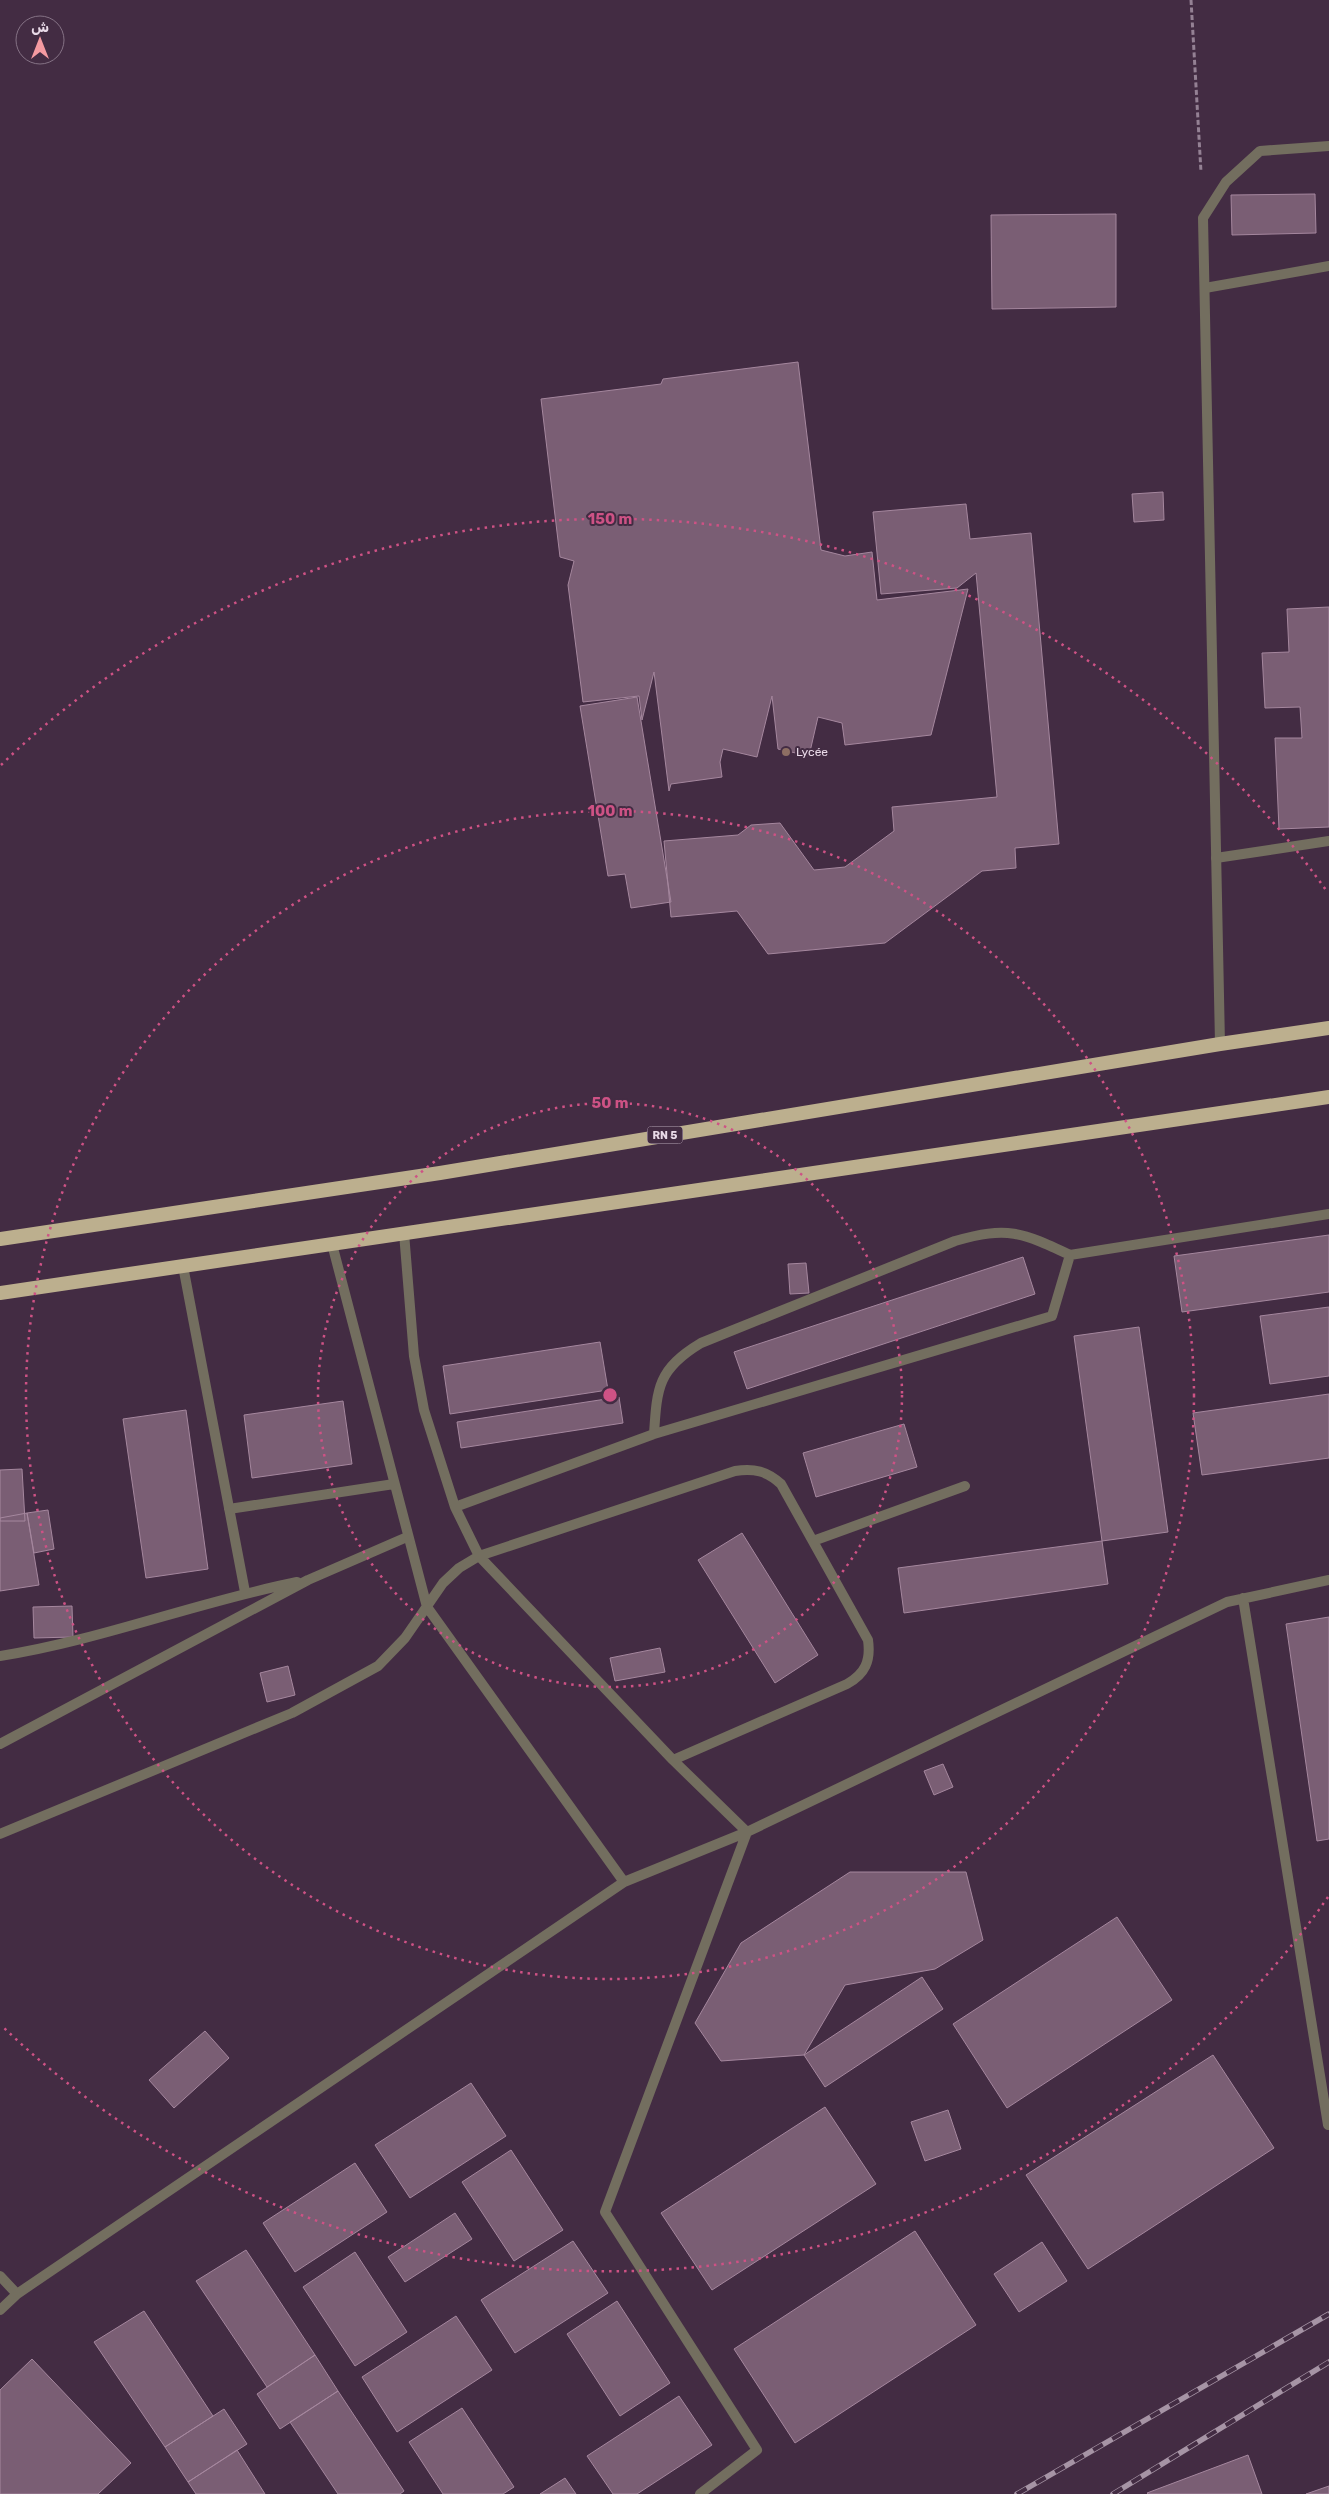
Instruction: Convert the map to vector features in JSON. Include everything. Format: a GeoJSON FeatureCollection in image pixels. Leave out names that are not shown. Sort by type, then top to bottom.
{"type":"FeatureCollection","features":[{"type":"Feature","properties":{"kind":"highway","name":"RN 5"},"geometry":{"type":"LineString","coordinates":[[0,1239],[440,1172],[1220,1044],[1329,1028]]}},
{"type":"Feature","properties":{"kind":"highway"},"geometry":{"type":"LineString","coordinates":[[0,1293],[1329,1097]]}},
{"type":"Feature","properties":{"kind":"street"},"geometry":{"type":"LineString","coordinates":[[1220,1044],[1204,218],[1226,182],[1260,151],[1329,146]]}},
{"type":"Feature","properties":{"kind":"street"},"geometry":{"type":"LineString","coordinates":[[1205,288],[1329,266]]}},
{"type":"Feature","properties":{"kind":"street"},"geometry":{"type":"LineString","coordinates":[[1216,858],[1329,841]]}},
{"type":"Feature","properties":{"kind":"street"},"geometry":{"type":"LineString","coordinates":[[654,1434],[656,1396],[665,1374],[679,1357],[701,1343],[955,1241],[982,1233],[1007,1232],[1030,1236],[1070,1256],[1329,1214]]}},
{"type":"Feature","properties":{"kind":"street"},"geometry":{"type":"LineString","coordinates":[[404,1233],[414,1356],[424,1410],[455,1507],[479,1556],[673,1760],[747,1832]]}},
{"type":"Feature","properties":{"kind":"street"},"geometry":{"type":"LineString","coordinates":[[332,1244],[375,1399],[407,1537],[427,1607],[624,1882]]}},
{"type":"Feature","properties":{"kind":"street"},"geometry":{"type":"LineString","coordinates":[[455,1507],[654,1434],[1052,1316],[1070,1256]]}},
{"type":"Feature","properties":{"kind":"street"},"geometry":{"type":"LineString","coordinates":[[183,1266],[245,1592]]}},
{"type":"Feature","properties":{"kind":"street"},"geometry":{"type":"LineString","coordinates":[[0,1834],[292,1713],[378,1666],[405,1638],[443,1583],[459,1568],[479,1556],[735,1471],[748,1469],[772,1476],[781,1484],[868,1640],[870,1653],[866,1667],[858,1678],[847,1684],[673,1760]]}},
{"type":"Feature","properties":{"kind":"street"},"geometry":{"type":"LineString","coordinates":[[229,1509],[394,1484]]}},
{"type":"Feature","properties":{"kind":"street"},"geometry":{"type":"LineString","coordinates":[[813,1541],[964,1486]]}},
{"type":"Feature","properties":{"kind":"street"},"geometry":{"type":"LineString","coordinates":[[0,1744],[308,1580],[407,1537]]}},
{"type":"Feature","properties":{"kind":"street"},"geometry":{"type":"LineString","coordinates":[[0,1656],[38,1650],[245,1592],[308,1580]]}},
{"type":"Feature","properties":{"kind":"street"},"geometry":{"type":"LineString","coordinates":[[0,2310],[17,2294],[624,1882],[747,1832],[1227,1602],[1329,1580]]}},
{"type":"Feature","properties":{"kind":"street"},"geometry":{"type":"LineString","coordinates":[[1243,1598],[1328,2124]]}},
{"type":"Feature","properties":{"kind":"street"},"geometry":{"type":"LineString","coordinates":[[700,2494],[757,2450],[605,2212],[747,1832]]}},
{"type":"Feature","properties":{"kind":"street"},"geometry":{"type":"LineString","coordinates":[[0,2276],[17,2294]]}},
{"type":"Feature","properties":{"kind":"path"},"geometry":{"type":"LineString","coordinates":[[1191,0],[1204,218]]}},
{"type":"Feature","properties":{"kind":"building"},"geometry":{"type":"Polygon","coordinates":[[[1315,194],[1316,233],[1232,235],[1231,195],[1315,194]]]}},
{"type":"Feature","properties":{"kind":"building"},"geometry":{"type":"Polygon","coordinates":[[[1116,214],[1116,307],[992,309],[991,215],[1116,214]]]}},
{"type":"Feature","properties":{"kind":"building"},"geometry":{"type":"Polygon","coordinates":[[[798,362],[821,550],[845,556],[872,552],[877,600],[968,589],[931,735],[845,745],[842,723],[818,717],[809,756],[778,749],[772,696],[757,757],[723,749],[720,762],[722,777],[671,784],[669,791],[654,672],[642,720],[639,696],[583,702],[568,585],[574,561],[560,557],[541,399],[661,384],[663,379],[798,362]]]}},
{"type":"Feature","properties":{"kind":"building"},"geometry":{"type":"Polygon","coordinates":[[[1163,492],[1164,520],[1134,522],[1132,494],[1163,492]]]}},
{"type":"Feature","properties":{"kind":"building"},"geometry":{"type":"Polygon","coordinates":[[[966,504],[970,539],[1031,533],[1059,844],[1015,848],[1016,868],[982,871],[885,943],[768,954],[737,911],[671,917],[664,841],[738,835],[751,825],[780,823],[814,870],[845,867],[894,831],[892,807],[997,797],[976,573],[957,588],[881,594],[873,512],[966,504]]]}},
{"type":"Feature","properties":{"kind":"building"},"geometry":{"type":"Polygon","coordinates":[[[1329,607],[1329,827],[1279,829],[1275,738],[1302,738],[1300,707],[1265,708],[1262,653],[1289,652],[1287,609],[1329,607]]]}},
{"type":"Feature","properties":{"kind":"building"},"geometry":{"type":"Polygon","coordinates":[[[637,697],[671,902],[631,908],[625,874],[608,876],[580,706],[637,697]]]}},
{"type":"Feature","properties":{"kind":"building"},"geometry":{"type":"Polygon","coordinates":[[[1329,1235],[1329,1292],[1182,1312],[1174,1256],[1329,1235]]]}},
{"type":"Feature","properties":{"kind":"building"},"geometry":{"type":"Polygon","coordinates":[[[1023,1257],[1035,1294],[747,1389],[734,1352],[1023,1257]]]}},
{"type":"Feature","properties":{"kind":"building"},"geometry":{"type":"Polygon","coordinates":[[[806,1263],[809,1293],[790,1294],[788,1264],[806,1263]]]}},
{"type":"Feature","properties":{"kind":"building"},"geometry":{"type":"Polygon","coordinates":[[[1329,1307],[1329,1376],[1270,1384],[1260,1316],[1329,1307]]]}},
{"type":"Feature","properties":{"kind":"building"},"geometry":{"type":"Polygon","coordinates":[[[1139,1327],[1168,1532],[1102,1541],[1074,1336],[1139,1327]]]}},
{"type":"Feature","properties":{"kind":"building"},"geometry":{"type":"Polygon","coordinates":[[[600,1342],[608,1390],[450,1414],[443,1366],[600,1342]]]}},
{"type":"Feature","properties":{"kind":"building"},"geometry":{"type":"Polygon","coordinates":[[[1329,1394],[1329,1458],[1202,1475],[1193,1413],[1329,1394]]]}},
{"type":"Feature","properties":{"kind":"building"},"geometry":{"type":"Polygon","coordinates":[[[619,1397],[623,1423],[461,1448],[457,1422],[619,1397]]]}},
{"type":"Feature","properties":{"kind":"building"},"geometry":{"type":"Polygon","coordinates":[[[343,1401],[352,1464],[252,1478],[244,1415],[343,1401]]]}},
{"type":"Feature","properties":{"kind":"building"},"geometry":{"type":"Polygon","coordinates":[[[186,1410],[208,1569],[146,1578],[123,1419],[186,1410]]]}},
{"type":"Feature","properties":{"kind":"building"},"geometry":{"type":"Polygon","coordinates":[[[904,1424],[917,1467],[816,1497],[803,1453],[904,1424]]]}},
{"type":"Feature","properties":{"kind":"building"},"geometry":{"type":"Polygon","coordinates":[[[22,1469],[25,1521],[0,1521],[0,1470],[22,1469]]]}},
{"type":"Feature","properties":{"kind":"building"},"geometry":{"type":"Polygon","coordinates":[[[48,1510],[54,1549],[34,1553],[27,1513],[48,1510]]]}},
{"type":"Feature","properties":{"kind":"building"},"geometry":{"type":"Polygon","coordinates":[[[27,1513],[39,1585],[0,1591],[0,1518],[27,1513]]]}},
{"type":"Feature","properties":{"kind":"building"},"geometry":{"type":"Polygon","coordinates":[[[742,1533],[818,1655],[775,1683],[698,1560],[742,1533]]]}},
{"type":"Feature","properties":{"kind":"building"},"geometry":{"type":"Polygon","coordinates":[[[1102,1541],[1108,1584],[904,1613],[898,1568],[1102,1541]]]}},
{"type":"Feature","properties":{"kind":"building"},"geometry":{"type":"Polygon","coordinates":[[[72,1606],[73,1637],[34,1638],[33,1607],[72,1606]]]}},
{"type":"Feature","properties":{"kind":"building"},"geometry":{"type":"Polygon","coordinates":[[[1329,1617],[1329,1839],[1317,1841],[1286,1624],[1329,1617]]]}},
{"type":"Feature","properties":{"kind":"building"},"geometry":{"type":"Polygon","coordinates":[[[660,1648],[665,1672],[615,1681],[610,1658],[660,1648]]]}},
{"type":"Feature","properties":{"kind":"building"},"geometry":{"type":"Polygon","coordinates":[[[288,1666],[295,1695],[267,1702],[260,1673],[288,1666]]]}},
{"type":"Feature","properties":{"kind":"building"},"geometry":{"type":"Polygon","coordinates":[[[943,1764],[953,1787],[934,1795],[924,1771],[943,1764]]]}},
{"type":"Feature","properties":{"kind":"building"},"geometry":{"type":"Polygon","coordinates":[[[850,1872],[966,1872],[983,1940],[935,1969],[845,1985],[804,2055],[721,2061],[695,2023],[741,1943],[850,1872]]]}},
{"type":"Feature","properties":{"kind":"building"},"geometry":{"type":"Polygon","coordinates":[[[1117,1917],[1172,2000],[1007,2108],[953,2024],[1117,1917]]]}},
{"type":"Feature","properties":{"kind":"building"},"geometry":{"type":"Polygon","coordinates":[[[922,1977],[943,2009],[825,2087],[804,2055],[922,1977]]]}},
{"type":"Feature","properties":{"kind":"building"},"geometry":{"type":"Polygon","coordinates":[[[205,2031],[229,2058],[174,2108],[149,2080],[205,2031]]]}},
{"type":"Feature","properties":{"kind":"building"},"geometry":{"type":"Polygon","coordinates":[[[1213,2055],[1274,2148],[1088,2269],[1026,2175],[1213,2055]]]}},
{"type":"Feature","properties":{"kind":"building"},"geometry":{"type":"Polygon","coordinates":[[[471,2083],[506,2136],[410,2198],[375,2145],[471,2083]]]}},
{"type":"Feature","properties":{"kind":"building"},"geometry":{"type":"Polygon","coordinates":[[[825,2107],[876,2184],[712,2290],[661,2213],[825,2107]]]}},
{"type":"Feature","properties":{"kind":"building"},"geometry":{"type":"Polygon","coordinates":[[[948,2110],[961,2149],[925,2161],[911,2122],[948,2110]]]}},
{"type":"Feature","properties":{"kind":"building"},"geometry":{"type":"Polygon","coordinates":[[[511,2150],[563,2230],[514,2261],[462,2182],[511,2150]]]}},
{"type":"Feature","properties":{"kind":"building"},"geometry":{"type":"Polygon","coordinates":[[[355,2163],[387,2212],[295,2272],[263,2223],[355,2163]]]}},
{"type":"Feature","properties":{"kind":"building"},"geometry":{"type":"Polygon","coordinates":[[[455,2213],[472,2239],[405,2282],[388,2257],[455,2213]]]}},
{"type":"Feature","properties":{"kind":"building"},"geometry":{"type":"Polygon","coordinates":[[[915,2231],[976,2325],[795,2443],[734,2349],[915,2231]]]}},
{"type":"Feature","properties":{"kind":"building"},"geometry":{"type":"Polygon","coordinates":[[[573,2241],[608,2293],[515,2353],[481,2300],[573,2241]]]}},
{"type":"Feature","properties":{"kind":"building"},"geometry":{"type":"Polygon","coordinates":[[[1042,2242],[1067,2281],[1019,2312],[994,2274],[1042,2242]]]}},
{"type":"Feature","properties":{"kind":"building"},"geometry":{"type":"Polygon","coordinates":[[[246,2250],[315,2355],[267,2387],[196,2281],[246,2250]]]}},
{"type":"Feature","properties":{"kind":"building"},"geometry":{"type":"Polygon","coordinates":[[[355,2252],[407,2332],[355,2366],[303,2287],[355,2252]]]}},
{"type":"Feature","properties":{"kind":"building"},"geometry":{"type":"Polygon","coordinates":[[[617,2301],[670,2383],[620,2416],[567,2334],[617,2301]]]}},
{"type":"Feature","properties":{"kind":"building"},"geometry":{"type":"Polygon","coordinates":[[[144,2311],[213,2416],[165,2447],[94,2342],[144,2311]]]}},
{"type":"Feature","properties":{"kind":"building"},"geometry":{"type":"Polygon","coordinates":[[[456,2316],[492,2370],[397,2432],[362,2377],[456,2316]]]}},
{"type":"Feature","properties":{"kind":"building"},"geometry":{"type":"Polygon","coordinates":[[[315,2355],[338,2391],[280,2429],[257,2394],[315,2355]]]}},
{"type":"Feature","properties":{"kind":"building"},"geometry":{"type":"Polygon","coordinates":[[[32,2359],[131,2463],[98,2494],[0,2494],[0,2390],[32,2359]]]}},
{"type":"Feature","properties":{"kind":"building"},"geometry":{"type":"Polygon","coordinates":[[[338,2391],[404,2491],[400,2494],[338,2494],[290,2422],[338,2391]]]}},
{"type":"Feature","properties":{"kind":"building"},"geometry":{"type":"Polygon","coordinates":[[[679,2396],[712,2445],[637,2494],[613,2494],[587,2456],[679,2396]]]}},
{"type":"Feature","properties":{"kind":"building"},"geometry":{"type":"Polygon","coordinates":[[[462,2408],[514,2487],[503,2494],[443,2494],[409,2442],[462,2408]]]}},
{"type":"Feature","properties":{"kind":"building"},"geometry":{"type":"Polygon","coordinates":[[[224,2409],[247,2444],[188,2482],[165,2447],[224,2409]]]}},
{"type":"Feature","properties":{"kind":"building"},"geometry":{"type":"Polygon","coordinates":[[[237,2450],[265,2494],[196,2494],[188,2482],[237,2450]]]}},
{"type":"Feature","properties":{"kind":"building"},"geometry":{"type":"Polygon","coordinates":[[[1248,2455],[1262,2494],[1147,2493],[1248,2455]]]}},
{"type":"Feature","properties":{"kind":"building"},"geometry":{"type":"Polygon","coordinates":[[[565,2478],[576,2494],[540,2494],[565,2478]]]}},
{"type":"Feature","properties":{"kind":"building"},"geometry":{"type":"Polygon","coordinates":[[[1329,2486],[1329,2494],[1306,2494],[1329,2486]]]}},
{"type":"Feature","properties":{"kind":"railway"},"geometry":{"type":"LineString","coordinates":[[1017,2494],[1329,2314]]}},
{"type":"Feature","properties":{"kind":"railway"},"geometry":{"type":"LineString","coordinates":[[1113,2494],[1329,2362]]}},
{"type":"Feature","properties":{"kind":"place","name":"Lycée"},"geometry":{"type":"Point","coordinates":[786,752]}}]}
